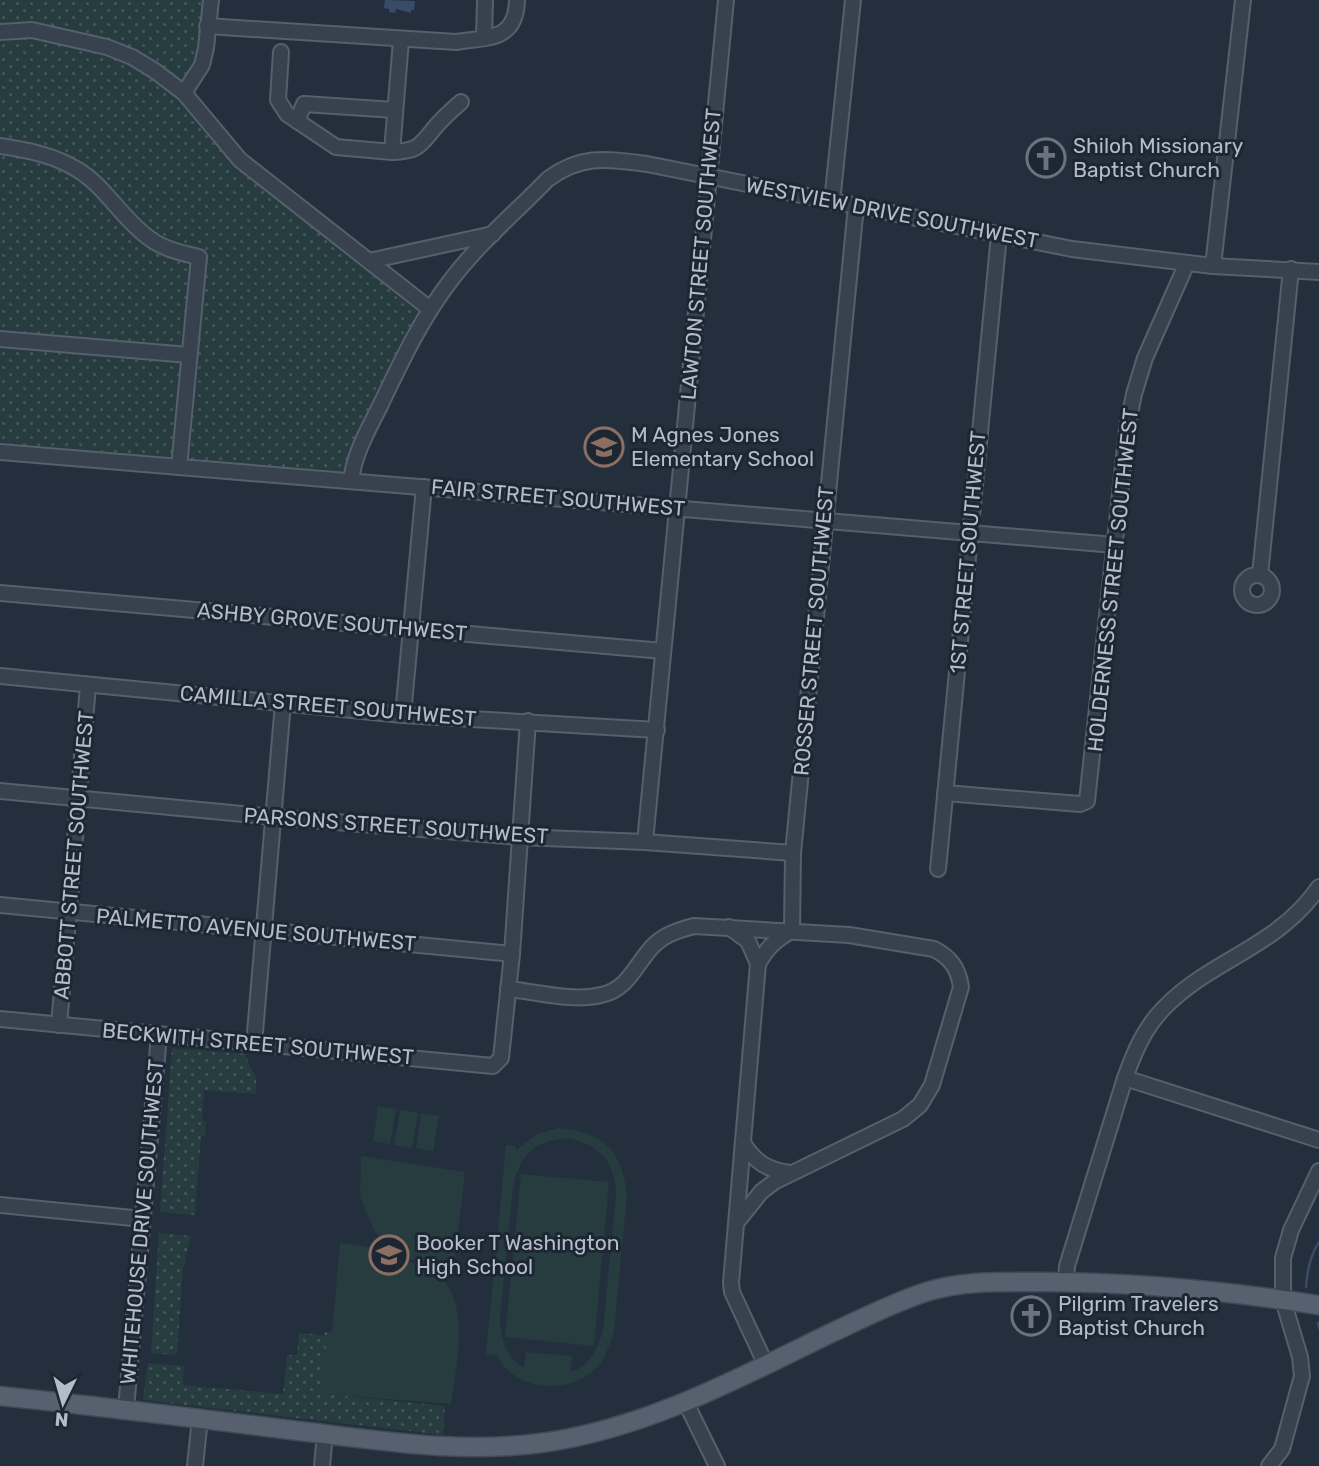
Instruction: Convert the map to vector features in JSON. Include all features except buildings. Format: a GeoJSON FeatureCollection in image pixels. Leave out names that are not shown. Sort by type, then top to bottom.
{"type":"FeatureCollection","features":[{"type":"Feature","properties":{"kind":"main road"},"geometry":{"type":"LineString","coordinates":[[0,1396],[427,1447],[512,1446],[596,1433],[642,1420],[686,1403],[888,1306],[930,1291],[986,1281],[1172,1287],[1319,1305]]}},
{"type":"Feature","properties":{"kind":"street"},"geometry":{"type":"LineString","coordinates":[[184,93],[202,65],[211,0]]}},
{"type":"Feature","properties":{"kind":"street"},"geometry":{"type":"LineString","coordinates":[[484,38],[485,0]]}},
{"type":"Feature","properties":{"kind":"street"},"geometry":{"type":"LineString","coordinates":[[207,26],[447,43],[502,34],[512,25],[517,0]]}},
{"type":"Feature","properties":{"kind":"street","name":"LAWTON STREET SOUTHWEST"},"geometry":{"type":"LineString","coordinates":[[645,842],[726,0]]}},
{"type":"Feature","properties":{"kind":"street"},"geometry":{"type":"LineString","coordinates":[[832,202],[853,0]]}},
{"type":"Feature","properties":{"kind":"street"},"geometry":{"type":"LineString","coordinates":[[1213,266],[1243,0]]}},
{"type":"Feature","properties":{"kind":"street"},"geometry":{"type":"LineString","coordinates":[[0,32],[32,30],[107,47],[132,57],[155,71],[184,93],[240,160],[430,309]]}},
{"type":"Feature","properties":{"kind":"street"},"geometry":{"type":"LineString","coordinates":[[392,152],[401,40]]}},
{"type":"Feature","properties":{"kind":"street"},"geometry":{"type":"LineString","coordinates":[[281,52],[278,100],[287,114],[336,147],[409,152],[422,145],[438,124],[461,102]]}},
{"type":"Feature","properties":{"kind":"street"},"geometry":{"type":"LineString","coordinates":[[297,121],[304,104],[395,110]]}},
{"type":"Feature","properties":{"kind":"street"},"geometry":{"type":"LineString","coordinates":[[0,146],[61,160],[96,184],[150,240],[171,250],[200,257],[179,467]]}},
{"type":"Feature","properties":{"kind":"street","name":"WESTVIEW DRIVE SOUTHWEST"},"geometry":{"type":"LineString","coordinates":[[351,481],[357,456],[406,351],[452,278],[548,179],[576,163],[592,159],[609,159],[709,177],[1072,249],[1213,266],[1319,272]]}},
{"type":"Feature","properties":{"kind":"street","name":"ROSSER STREET SOUTHWEST"},"geometry":{"type":"LineString","coordinates":[[792,930],[793,853],[856,206]]}},
{"type":"Feature","properties":{"kind":"street"},"geometry":{"type":"LineString","coordinates":[[369,261],[493,234]]}},
{"type":"Feature","properties":{"kind":"street","name":"1ST STREET SOUTHWEST"},"geometry":{"type":"LineString","coordinates":[[937,869],[999,235]]}},
{"type":"Feature","properties":{"kind":"street","name":"HOLDERNESS STREET SOUTHWEST"},"geometry":{"type":"LineString","coordinates":[[945,793],[1080,804],[1087,801],[1127,429],[1134,394],[1146,358],[1187,263]]}},
{"type":"Feature","properties":{"kind":"street"},"geometry":{"type":"LineString","coordinates":[[1260,575],[1291,269]]}},
{"type":"Feature","properties":{"kind":"street"},"geometry":{"type":"LineString","coordinates":[[0,339],[189,355]]}},
{"type":"Feature","properties":{"kind":"street","name":"FAIR STREET SOUTHWEST"},"geometry":{"type":"LineString","coordinates":[[0,452],[1115,545]]}},
{"type":"Feature","properties":{"kind":"street"},"geometry":{"type":"LineString","coordinates":[[403,715],[424,487]]}},
{"type":"Feature","properties":{"kind":"street","name":"ASHBY GROVE SOUTHWEST"},"geometry":{"type":"LineString","coordinates":[[0,593],[663,651]]}},
{"type":"Feature","properties":{"kind":"street","name":"CAMILLA STREET SOUTHWEST"},"geometry":{"type":"LineString","coordinates":[[0,677],[403,715],[657,730]]}},
{"type":"Feature","properties":{"kind":"street","name":"ABBOTT STREET SOUTHWEST"},"geometry":{"type":"LineString","coordinates":[[59,1025],[88,685]]}},
{"type":"Feature","properties":{"kind":"street"},"geometry":{"type":"LineString","coordinates":[[254,1044],[283,703]]}},
{"type":"Feature","properties":{"kind":"street"},"geometry":{"type":"LineString","coordinates":[[528,721],[509,989],[580,998],[602,995],[627,981],[653,946],[670,933],[694,926],[849,935],[934,949],[954,964],[959,975],[961,987],[932,1085],[920,1105],[902,1119],[790,1172],[761,1192],[737,1222]]}},
{"type":"Feature","properties":{"kind":"street","name":"PARSONS STREET SOUTHWEST"},"geometry":{"type":"LineString","coordinates":[[0,790],[274,817],[520,837],[645,842],[793,853]]}},
{"type":"Feature","properties":{"kind":"street"},"geometry":{"type":"LineString","coordinates":[[1066,1282],[1067,1266],[1125,1078],[1140,1041],[1164,1008],[1191,985],[1269,938],[1297,914],[1319,887]]}},
{"type":"Feature","properties":{"kind":"street","name":"PALMETTO AVENUE SOUTHWEST"},"geometry":{"type":"LineString","coordinates":[[0,905],[512,954]]}},
{"type":"Feature","properties":{"kind":"street"},"geometry":{"type":"LineString","coordinates":[[727,927],[748,941],[758,964]]}},
{"type":"Feature","properties":{"kind":"street"},"geometry":{"type":"LineString","coordinates":[[766,1365],[732,1292],[758,964],[772,943],[792,930]]}},
{"type":"Feature","properties":{"kind":"street","name":"BECKWITH STREET SOUTHWEST"},"geometry":{"type":"LineString","coordinates":[[0,1019],[493,1066],[501,1058],[509,989]]}},
{"type":"Feature","properties":{"kind":"street","name":"WHITEHOUSE DRIVE SOUTHWEST"},"geometry":{"type":"LineString","coordinates":[[126,1409],[159,1035]]}},
{"type":"Feature","properties":{"kind":"street"},"geometry":{"type":"LineString","coordinates":[[1125,1078],[1319,1140]]}},
{"type":"Feature","properties":{"kind":"street"},"geometry":{"type":"LineString","coordinates":[[743,1143],[761,1165],[790,1172]]}},
{"type":"Feature","properties":{"kind":"street"},"geometry":{"type":"LineString","coordinates":[[1269,1466],[1282,1449],[1302,1376],[1300,1357],[1283,1300],[1283,1258],[1291,1230],[1319,1171]]}},
{"type":"Feature","properties":{"kind":"street"},"geometry":{"type":"LineString","coordinates":[[0,1205],[143,1219]]}},
{"type":"Feature","properties":{"kind":"street"},"geometry":{"type":"LineString","coordinates":[[686,1403],[717,1466]]}},
{"type":"Feature","properties":{"kind":"street"},"geometry":{"type":"LineString","coordinates":[[195,1466],[200,1418]]}},
{"type":"Feature","properties":{"kind":"street"},"geometry":{"type":"LineString","coordinates":[[322,1466],[325,1434]]}},
{"type":"Feature","properties":{"kind":"green space"},"geometry":{"type":"Polygon","coordinates":[[[0,0],[205,0],[204,32],[194,100],[226,137],[263,172],[429,302],[344,472],[0,443],[0,0]]]}},
{"type":"Feature","properties":{"kind":"green space"},"geometry":{"type":"Polygon","coordinates":[[[172,1048],[246,1054],[250,1068],[256,1076],[256,1094],[204,1090],[202,1121],[206,1121],[205,1136],[201,1136],[195,1215],[160,1212],[172,1048]]]}},
{"type":"Feature","properties":{"kind":"green space"},"geometry":{"type":"Polygon","coordinates":[[[378,1106],[396,1109],[390,1144],[373,1141],[378,1106]]]}},
{"type":"Feature","properties":{"kind":"green space"},"geometry":{"type":"Polygon","coordinates":[[[400,1110],[418,1113],[412,1148],[394,1145],[400,1110]]]}},
{"type":"Feature","properties":{"kind":"green space"},"geometry":{"type":"Polygon","coordinates":[[[421,1113],[439,1116],[433,1151],[416,1148],[421,1113]]]}},
{"type":"Feature","properties":{"kind":"green space"},"geometry":{"type":"Polygon","coordinates":[[[558,1128],[587,1133],[598,1139],[615,1155],[627,1194],[614,1332],[608,1348],[601,1363],[582,1379],[555,1386],[527,1382],[505,1367],[497,1355],[486,1354],[506,1145],[516,1146],[516,1150],[537,1134],[558,1128]],[[570,1138],[539,1145],[520,1165],[513,1186],[500,1320],[506,1347],[513,1359],[524,1368],[526,1352],[572,1356],[570,1372],[577,1370],[592,1356],[603,1330],[615,1183],[605,1158],[591,1146],[570,1138]]]}},
{"type":"Feature","properties":{"kind":"green space"},"geometry":{"type":"Polygon","coordinates":[[[361,1156],[465,1172],[453,1274],[396,1254],[375,1232],[360,1197],[361,1156]]]}},
{"type":"Feature","properties":{"kind":"green space"},"geometry":{"type":"Polygon","coordinates":[[[521,1174],[609,1182],[594,1346],[505,1337],[521,1174]]]}},
{"type":"Feature","properties":{"kind":"green space"},"geometry":{"type":"Polygon","coordinates":[[[159,1233],[191,1236],[183,1269],[177,1353],[174,1355],[151,1353],[159,1233]]]}},
{"type":"Feature","properties":{"kind":"green space"},"geometry":{"type":"Polygon","coordinates":[[[340,1243],[375,1249],[423,1267],[437,1274],[448,1286],[455,1301],[459,1335],[451,1404],[322,1394],[324,1353],[332,1332],[340,1243]]]}},
{"type":"Feature","properties":{"kind":"green space"},"geometry":{"type":"Polygon","coordinates":[[[325,1332],[332,1332],[324,1353],[323,1394],[445,1406],[443,1435],[143,1400],[148,1363],[184,1366],[183,1385],[283,1394],[287,1355],[297,1355],[299,1333],[324,1335],[325,1332]]]}},
{"type":"Feature","properties":{"kind":"water"},"geometry":{"type":"Polygon","coordinates":[[[385,0],[415,1],[414,10],[411,10],[411,13],[396,9],[395,13],[389,12],[389,9],[384,8],[385,0]]]}},
{"type":"Feature","properties":{"kind":"waterway"},"geometry":{"type":"LineString","coordinates":[[1306,1287],[1313,1253],[1319,1242]]}},
{"type":"Feature","properties":{"kind":"waterway"},"geometry":{"type":"LineString","coordinates":[[1318,1323],[1319,1328]]}},
{"type":"Feature","properties":{"kind":"place","name":"Shiloh Missionary Baptist Church"},"geometry":{"type":"Point","coordinates":[1046,158]}},
{"type":"Feature","properties":{"kind":"place","name":"M Agnes Jones Elementary School"},"geometry":{"type":"Point","coordinates":[604,447]}},
{"type":"Feature","properties":{"kind":"place","name":"Booker T Washington High School"},"geometry":{"type":"Point","coordinates":[389,1255]}},
{"type":"Feature","properties":{"kind":"place","name":"Pilgrim Travelers Baptist Church"},"geometry":{"type":"Point","coordinates":[1031,1316]}}]}
